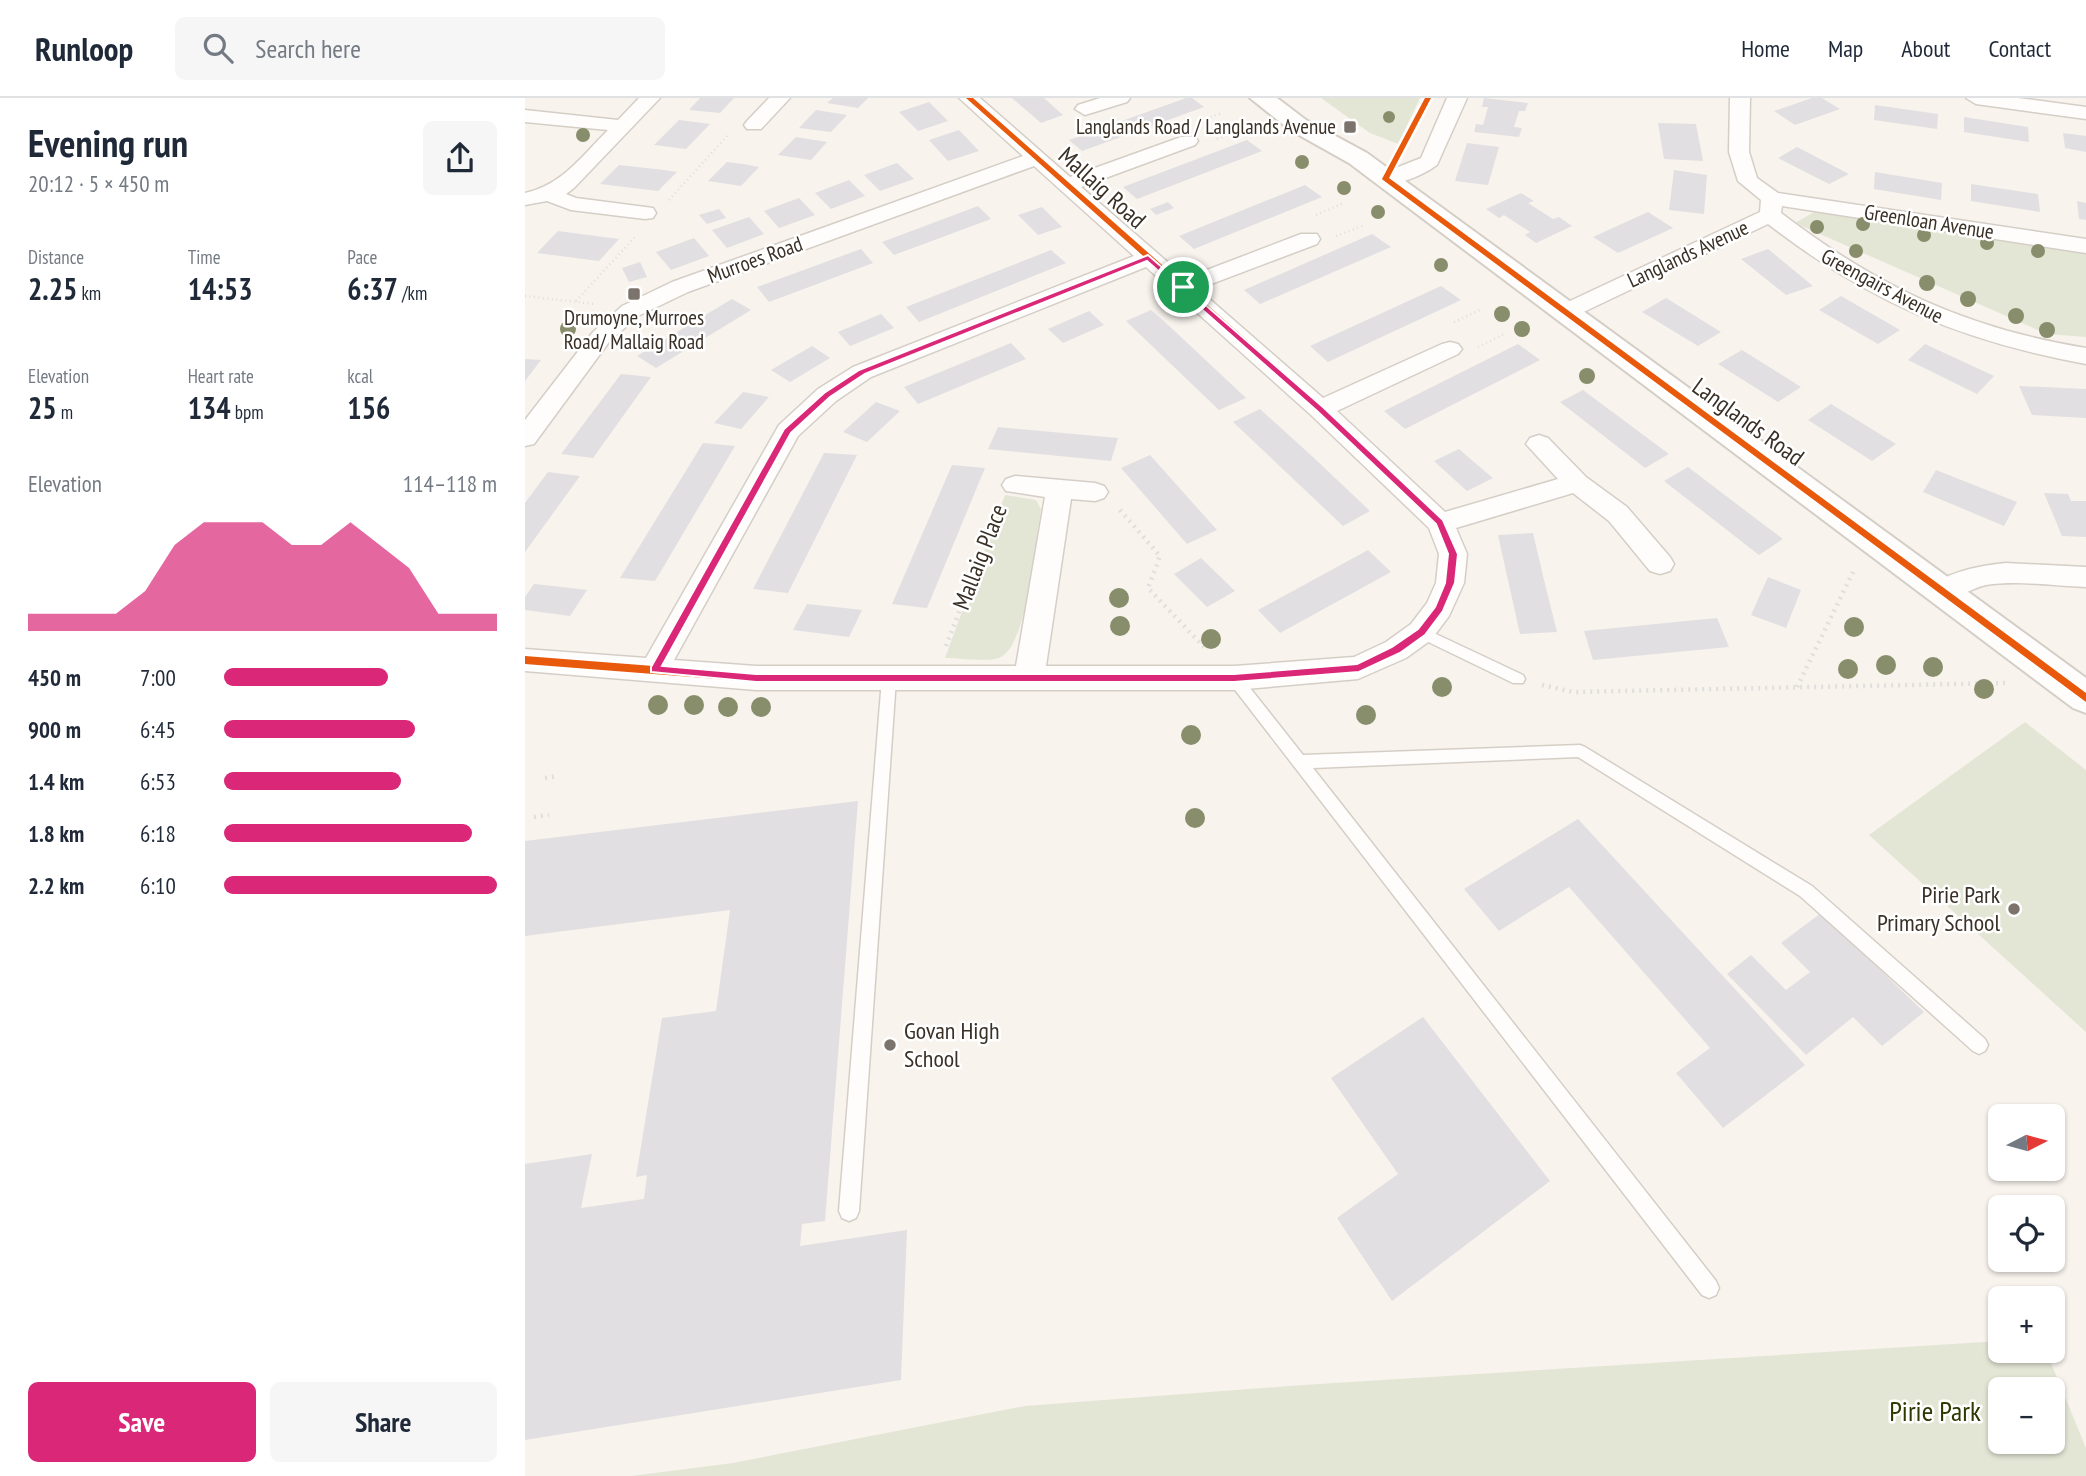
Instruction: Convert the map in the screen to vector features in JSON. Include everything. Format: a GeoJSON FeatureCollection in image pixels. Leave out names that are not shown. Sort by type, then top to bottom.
{"type":"FeatureCollection","features":[{"type":"Feature","properties":{"kind":"street"},"geometry":{"type":"LineString","coordinates":[[525,200],[550,194],[567,184],[650,98]]}},
{"type":"Feature","properties":{"kind":"street"},"geometry":{"type":"LineString","coordinates":[[754,125],[780,98]]}},
{"type":"Feature","properties":{"kind":"street","name":"Mallaig Road"},"geometry":{"type":"LineString","coordinates":[[525,660],[756,678],[1234,678],[1359,668],[1396,650],[1422,632],[1439,608],[1450,583],[1453,554],[1440,523],[1320,409],[969,98]]}},
{"type":"Feature","properties":{"kind":"street","name":"Langlands Road"},"geometry":{"type":"LineString","coordinates":[[1262,98],[1298,125],[1358,159],[2075,689]]}},
{"type":"Feature","properties":{"kind":"street","name":"Langlands Road"},"geometry":{"type":"LineString","coordinates":[[1297,98],[1327,124],[1358,159]]}},
{"type":"Feature","properties":{"kind":"street"},"geometry":{"type":"LineString","coordinates":[[1385,179],[1421,167],[1430,161],[1457,98]]}},
{"type":"Feature","properties":{"kind":"street","name":"Langlands Avenue"},"geometry":{"type":"LineString","coordinates":[[1563,313],[1771,207],[1748,181],[1739,152],[1740,98]]}},
{"type":"Feature","properties":{"kind":"street"},"geometry":{"type":"LineString","coordinates":[[1976,98],[2086,113]]}},
{"type":"Feature","properties":{"kind":"street"},"geometry":{"type":"LineString","coordinates":[[525,116],[621,126]]}},
{"type":"Feature","properties":{"kind":"street"},"geometry":{"type":"LineString","coordinates":[[1069,184],[1158,144],[1188,141]]}},
{"type":"Feature","properties":{"kind":"street","name":"Murroes Road"},"geometry":{"type":"LineString","coordinates":[[525,438],[601,337],[630,311],[680,287],[1037,158]]}},
{"type":"Feature","properties":{"kind":"street"},"geometry":{"type":"LineString","coordinates":[[550,194],[571,204],[645,213]]}},
{"type":"Feature","properties":{"kind":"street","name":"Greenloan Avenue"},"geometry":{"type":"LineString","coordinates":[[1771,207],[2086,246]]}},
{"type":"Feature","properties":{"kind":"street","name":"Greengairs Avenue"},"geometry":{"type":"LineString","coordinates":[[1771,207],[1806,244],[1847,271],[1921,311],[1993,338],[2086,356]]}},
{"type":"Feature","properties":{"kind":"street"},"geometry":{"type":"LineString","coordinates":[[1183,287],[1276,241],[1309,239]]}},
{"type":"Feature","properties":{"kind":"street"},"geometry":{"type":"LineString","coordinates":[[655,670],[788,431],[827,395],[862,372],[1148,258]]}},
{"type":"Feature","properties":{"kind":"street"},"geometry":{"type":"LineString","coordinates":[[1320,409],[1412,354],[1450,349]]}},
{"type":"Feature","properties":{"kind":"street"},"geometry":{"type":"LineString","coordinates":[[1539,444],[1577,483],[1618,514],[1660,564]]}},
{"type":"Feature","properties":{"kind":"street"},"geometry":{"type":"LineString","coordinates":[[1440,523],[1577,483]]}},
{"type":"Feature","properties":{"kind":"street","name":"Mallaig Place"},"geometry":{"type":"LineString","coordinates":[[1015,485],[1095,492]]}},
{"type":"Feature","properties":{"kind":"street"},"geometry":{"type":"LineString","coordinates":[[1028,679],[1059,489]]}},
{"type":"Feature","properties":{"kind":"street"},"geometry":{"type":"LineString","coordinates":[[1943,591],[1979,576],[2006,573],[2086,577]]}},
{"type":"Feature","properties":{"kind":"lane"},"geometry":{"type":"LineString","coordinates":[[1422,632],[1518,679]]}},
{"type":"Feature","properties":{"kind":"lane"},"geometry":{"type":"LineString","coordinates":[[1234,678],[1709,1288]]}},
{"type":"Feature","properties":{"kind":"lane"},"geometry":{"type":"LineString","coordinates":[[849,1211],[889,679]]}},
{"type":"Feature","properties":{"kind":"lane"},"geometry":{"type":"LineString","coordinates":[[1299,762],[1580,751],[1806,891],[1979,1045]]}},
{"type":"Feature","properties":{"kind":"path"},"geometry":{"type":"LineString","coordinates":[[525,296],[576,301],[630,311]]}},
{"type":"Feature","properties":{"kind":"path"},"geometry":{"type":"LineString","coordinates":[[1095,492],[1104,492],[1160,556],[1149,588],[1234,678]]}},
{"type":"Feature","properties":{"kind":"path"},"geometry":{"type":"LineString","coordinates":[[1797,687],[1870,538]]}},
{"type":"Feature","properties":{"kind":"path"},"geometry":{"type":"LineString","coordinates":[[1518,679],[1573,692],[1797,687],[2075,689]]}},
{"type":"Feature","properties":{"kind":"path"},"geometry":{"type":"LineString","coordinates":[[545,778],[558,776]]}},
{"type":"Feature","properties":{"kind":"path"},"geometry":{"type":"LineString","coordinates":[[534,817],[549,815]]}},
{"type":"Feature","properties":{"kind":"green space"},"geometry":{"type":"Polygon","coordinates":[[[1321,98],[1420,98],[1398,144],[1370,133],[1321,98]]]}},
{"type":"Feature","properties":{"kind":"green space"},"geometry":{"type":"Polygon","coordinates":[[[1816,211],[2086,251],[2086,337],[2047,334],[1795,223],[1816,211]]]}},
{"type":"Feature","properties":{"kind":"green space"},"geometry":{"type":"Polygon","coordinates":[[[1005,495],[1036,500],[1041,509],[1029,590],[1017,634],[1009,650],[999,658],[945,658],[1005,495]]]}},
{"type":"Feature","properties":{"kind":"green space"},"geometry":{"type":"Polygon","coordinates":[[[2025,722],[2086,770],[2086,1032],[1869,835],[2025,722]]]}},
{"type":"Feature","properties":{"kind":"green space","name":"Pirie Park"},"geometry":{"type":"Polygon","coordinates":[[[1988,1342],[1988,1363],[2051,1363],[2057,1377],[1988,1377],[1988,1454],[2065,1454],[2065,1397],[2086,1448],[2086,1476],[631,1476],[733,1463],[1025,1406],[1303,1385],[1988,1342]]]}},
{"type":"Feature","properties":{"kind":"building"},"geometry":{"type":"Polygon","coordinates":[[[700,98],[734,98],[720,113],[689,110],[700,98]]]}},
{"type":"Feature","properties":{"kind":"building"},"geometry":{"type":"Polygon","coordinates":[[[833,98],[868,98],[858,108],[827,103],[833,98]]]}},
{"type":"Feature","properties":{"kind":"building"},"geometry":{"type":"Polygon","coordinates":[[[1012,98],[1044,98],[1063,115],[1041,123],[1012,98]]]}},
{"type":"Feature","properties":{"kind":"building"},"geometry":{"type":"Polygon","coordinates":[[[1192,98],[1204,107],[1082,151],[1069,140],[1192,98]]]}},
{"type":"Feature","properties":{"kind":"building"},"geometry":{"type":"Polygon","coordinates":[[[1484,98],[1528,103],[1525,111],[1519,111],[1514,127],[1522,128],[1519,137],[1474,132],[1476,124],[1483,125],[1488,107],[1482,107],[1484,98]]]}},
{"type":"Feature","properties":{"kind":"building"},"geometry":{"type":"Polygon","coordinates":[[[1812,98],[1822,98],[1840,109],[1795,125],[1774,111],[1812,98]]]}},
{"type":"Feature","properties":{"kind":"building"},"geometry":{"type":"Polygon","coordinates":[[[929,102],[948,121],[918,131],[899,112],[929,102]]]}},
{"type":"Feature","properties":{"kind":"building"},"geometry":{"type":"Polygon","coordinates":[[[1875,105],[1938,114],[1937,129],[1874,120],[1875,105]]]}},
{"type":"Feature","properties":{"kind":"building"},"geometry":{"type":"Polygon","coordinates":[[[816,110],[847,115],[831,132],[799,128],[816,110]]]}},
{"type":"Feature","properties":{"kind":"building"},"geometry":{"type":"Polygon","coordinates":[[[1964,117],[2028,127],[2029,142],[1964,132],[1964,117]]]}},
{"type":"Feature","properties":{"kind":"building"},"geometry":{"type":"Polygon","coordinates":[[[679,120],[710,124],[686,149],[654,145],[679,120]]]}},
{"type":"Feature","properties":{"kind":"building"},"geometry":{"type":"Polygon","coordinates":[[[1658,123],[1696,124],[1703,161],[1664,159],[1658,123]]]}},
{"type":"Feature","properties":{"kind":"building"},"geometry":{"type":"Polygon","coordinates":[[[959,130],[979,151],[948,161],[929,140],[959,130]]]}},
{"type":"Feature","properties":{"kind":"building"},"geometry":{"type":"Polygon","coordinates":[[[2063,133],[2086,136],[2086,152],[2065,148],[2063,133]]]}},
{"type":"Feature","properties":{"kind":"building"},"geometry":{"type":"Polygon","coordinates":[[[796,137],[827,142],[811,160],[778,155],[796,137]]]}},
{"type":"Feature","properties":{"kind":"building"},"geometry":{"type":"Polygon","coordinates":[[[1247,140],[1262,151],[1137,199],[1123,187],[1247,140]]]}},
{"type":"Feature","properties":{"kind":"building"},"geometry":{"type":"Polygon","coordinates":[[[1467,143],[1499,147],[1488,185],[1455,181],[1467,143]]]}},
{"type":"Feature","properties":{"kind":"building"},"geometry":{"type":"Polygon","coordinates":[[[1797,147],[1849,174],[1829,184],[1778,158],[1797,147]]]}},
{"type":"Feature","properties":{"kind":"building"},"geometry":{"type":"Polygon","coordinates":[[[727,162],[759,167],[741,186],[708,181],[727,162]]]}},
{"type":"Feature","properties":{"kind":"building"},"geometry":{"type":"Polygon","coordinates":[[[897,163],[914,179],[880,191],[864,175],[897,163]]]}},
{"type":"Feature","properties":{"kind":"building"},"geometry":{"type":"Polygon","coordinates":[[[619,165],[677,172],[658,191],[600,184],[619,165]]]}},
{"type":"Feature","properties":{"kind":"building"},"geometry":{"type":"Polygon","coordinates":[[[1674,170],[1707,175],[1704,214],[1669,210],[1674,170]]]}},
{"type":"Feature","properties":{"kind":"building"},"geometry":{"type":"Polygon","coordinates":[[[1875,172],[1942,183],[1941,200],[1874,189],[1875,172]]]}},
{"type":"Feature","properties":{"kind":"building"},"geometry":{"type":"Polygon","coordinates":[[[849,180],[865,196],[831,209],[815,193],[849,180]]]}},
{"type":"Feature","properties":{"kind":"building"},"geometry":{"type":"Polygon","coordinates":[[[1971,184],[2038,194],[2040,212],[1971,201],[1971,184]]]}},
{"type":"Feature","properties":{"kind":"building"},"geometry":{"type":"Polygon","coordinates":[[[1305,185],[1322,197],[1194,249],[1179,236],[1305,185]]]}},
{"type":"Feature","properties":{"kind":"building"},"geometry":{"type":"Polygon","coordinates":[[[1521,193],[1534,201],[1528,203],[1553,219],[1559,217],[1572,226],[1536,243],[1525,235],[1530,232],[1504,215],[1499,218],[1486,209],[1521,193]]]}},
{"type":"Feature","properties":{"kind":"building"},"geometry":{"type":"Polygon","coordinates":[[[799,198],[815,215],[779,228],[764,211],[799,198]]]}},
{"type":"Feature","properties":{"kind":"building"},"geometry":{"type":"Polygon","coordinates":[[[2077,201],[2086,203],[2086,220],[2079,219],[2077,201]]]}},
{"type":"Feature","properties":{"kind":"building"},"geometry":{"type":"Polygon","coordinates":[[[1168,202],[1174,208],[1156,215],[1150,209],[1168,202]]]}},
{"type":"Feature","properties":{"kind":"building"},"geometry":{"type":"Polygon","coordinates":[[[978,206],[991,219],[894,255],[882,242],[978,206]]]}},
{"type":"Feature","properties":{"kind":"building"},"geometry":{"type":"Polygon","coordinates":[[[1042,207],[1062,227],[1038,235],[1018,215],[1042,207]]]}},
{"type":"Feature","properties":{"kind":"building"},"geometry":{"type":"Polygon","coordinates":[[[719,209],[726,218],[707,224],[699,215],[719,209]]]}},
{"type":"Feature","properties":{"kind":"building"},"geometry":{"type":"Polygon","coordinates":[[[1648,212],[1673,228],[1618,253],[1593,237],[1648,212]]]}},
{"type":"Feature","properties":{"kind":"building"},"geometry":{"type":"Polygon","coordinates":[[[749,217],[764,234],[727,248],[712,230],[749,217]]]}},
{"type":"Feature","properties":{"kind":"building"},"geometry":{"type":"Polygon","coordinates":[[[558,231],[619,239],[599,261],[537,253],[558,231]]]}},
{"type":"Feature","properties":{"kind":"building"},"geometry":{"type":"Polygon","coordinates":[[[1372,234],[1391,247],[1260,304],[1244,290],[1372,234]]]}},
{"type":"Feature","properties":{"kind":"building"},"geometry":{"type":"Polygon","coordinates":[[[694,238],[709,256],[671,270],[656,252],[694,238]]]}},
{"type":"Feature","properties":{"kind":"building"},"geometry":{"type":"Polygon","coordinates":[[[861,249],[873,263],[769,302],[757,287],[861,249]]]}},
{"type":"Feature","properties":{"kind":"building"},"geometry":{"type":"Polygon","coordinates":[[[1768,249],[1813,286],[1786,295],[1741,259],[1768,249]]]}},
{"type":"Feature","properties":{"kind":"building"},"geometry":{"type":"Polygon","coordinates":[[[1051,250],[1066,263],[919,322],[906,307],[1051,250]]]}},
{"type":"Feature","properties":{"kind":"building"},"geometry":{"type":"Polygon","coordinates":[[[640,262],[647,277],[629,282],[622,268],[640,262]]]}},
{"type":"Feature","properties":{"kind":"building"},"geometry":{"type":"Polygon","coordinates":[[[1441,286],[1461,300],[1328,362],[1310,346],[1441,286]]]}},
{"type":"Feature","properties":{"kind":"building"},"geometry":{"type":"Polygon","coordinates":[[[1841,296],[1900,330],[1878,344],[1819,310],[1841,296]]]}},
{"type":"Feature","properties":{"kind":"building"},"geometry":{"type":"Polygon","coordinates":[[[1666,298],[1721,332],[1698,346],[1642,312],[1666,298]]]}},
{"type":"Feature","properties":{"kind":"building"},"geometry":{"type":"Polygon","coordinates":[[[732,299],[751,310],[656,368],[637,356],[732,299]]]}},
{"type":"Feature","properties":{"kind":"building"},"geometry":{"type":"Polygon","coordinates":[[[1151,310],[1246,398],[1219,410],[1126,321],[1151,310]]]}},
{"type":"Feature","properties":{"kind":"building"},"geometry":{"type":"Polygon","coordinates":[[[1089,311],[1104,325],[1063,343],[1048,329],[1089,311]]]}},
{"type":"Feature","properties":{"kind":"building"},"geometry":{"type":"Polygon","coordinates":[[[881,314],[894,328],[850,346],[838,332],[881,314]]]}},
{"type":"Feature","properties":{"kind":"building"},"geometry":{"type":"Polygon","coordinates":[[[1011,343],[1026,359],[918,404],[904,387],[1011,343]]]}},
{"type":"Feature","properties":{"kind":"building"},"geometry":{"type":"Polygon","coordinates":[[[1518,344],[1540,360],[1405,429],[1384,411],[1518,344]]]}},
{"type":"Feature","properties":{"kind":"building"},"geometry":{"type":"Polygon","coordinates":[[[1925,344],[1994,376],[1977,394],[1908,360],[1925,344]]]}},
{"type":"Feature","properties":{"kind":"building"},"geometry":{"type":"Polygon","coordinates":[[[812,346],[830,358],[790,382],[771,370],[812,346]]]}},
{"type":"Feature","properties":{"kind":"building"},"geometry":{"type":"Polygon","coordinates":[[[1742,350],[1801,387],[1778,402],[1718,364],[1742,350]]]}},
{"type":"Feature","properties":{"kind":"building"},"geometry":{"type":"Polygon","coordinates":[[[525,359],[541,360],[525,381],[525,359]]]}},
{"type":"Feature","properties":{"kind":"building"},"geometry":{"type":"Polygon","coordinates":[[[621,374],[651,377],[593,458],[561,454],[621,374]]]}},
{"type":"Feature","properties":{"kind":"building"},"geometry":{"type":"Polygon","coordinates":[[[2019,386],[2086,389],[2086,418],[2032,415],[2019,386]]]}},
{"type":"Feature","properties":{"kind":"building"},"geometry":{"type":"Polygon","coordinates":[[[1583,390],[1669,454],[1645,468],[1560,402],[1583,390]]]}},
{"type":"Feature","properties":{"kind":"building"},"geometry":{"type":"Polygon","coordinates":[[[743,392],[769,397],[741,429],[714,423],[743,392]]]}},
{"type":"Feature","properties":{"kind":"building"},"geometry":{"type":"Polygon","coordinates":[[[876,402],[900,411],[867,442],[843,432],[876,402]]]}},
{"type":"Feature","properties":{"kind":"building"},"geometry":{"type":"Polygon","coordinates":[[[1831,404],[1896,444],[1872,461],[1808,420],[1831,404]]]}},
{"type":"Feature","properties":{"kind":"building"},"geometry":{"type":"Polygon","coordinates":[[[1260,409],[1370,511],[1343,526],[1233,422],[1260,409]]]}},
{"type":"Feature","properties":{"kind":"building"},"geometry":{"type":"Polygon","coordinates":[[[998,427],[1118,438],[1111,461],[988,449],[998,427]]]}},
{"type":"Feature","properties":{"kind":"building"},"geometry":{"type":"Polygon","coordinates":[[[703,443],[735,446],[655,581],[620,578],[703,443]]]}},
{"type":"Feature","properties":{"kind":"building"},"geometry":{"type":"Polygon","coordinates":[[[1459,449],[1493,478],[1467,491],[1434,461],[1459,449]]]}},
{"type":"Feature","properties":{"kind":"building"},"geometry":{"type":"Polygon","coordinates":[[[824,453],[857,455],[788,593],[753,589],[824,453]]]}},
{"type":"Feature","properties":{"kind":"building"},"geometry":{"type":"Polygon","coordinates":[[[1150,455],[1217,530],[1187,544],[1121,468],[1150,455]]]}},
{"type":"Feature","properties":{"kind":"building"},"geometry":{"type":"Polygon","coordinates":[[[952,465],[985,468],[927,608],[892,604],[952,465]]]}},
{"type":"Feature","properties":{"kind":"building"},"geometry":{"type":"Polygon","coordinates":[[[1688,467],[1783,539],[1759,555],[1664,481],[1688,467]]]}},
{"type":"Feature","properties":{"kind":"building"},"geometry":{"type":"Polygon","coordinates":[[[1936,470],[2017,502],[2004,526],[1923,492],[1936,470]]]}},
{"type":"Feature","properties":{"kind":"building"},"geometry":{"type":"Polygon","coordinates":[[[548,472],[580,476],[525,552],[525,503],[548,472]]]}},
{"type":"Feature","properties":{"kind":"building"},"geometry":{"type":"Polygon","coordinates":[[[2044,493],[2068,494],[2071,501],[2086,501],[2086,537],[2062,536],[2044,493]]]}},
{"type":"Feature","properties":{"kind":"building"},"geometry":{"type":"Polygon","coordinates":[[[1533,533],[1557,632],[1520,634],[1498,535],[1533,533]]]}},
{"type":"Feature","properties":{"kind":"building"},"geometry":{"type":"Polygon","coordinates":[[[1368,550],[1391,572],[1280,633],[1258,610],[1368,550]]]}},
{"type":"Feature","properties":{"kind":"building"},"geometry":{"type":"Polygon","coordinates":[[[1201,558],[1235,591],[1207,607],[1174,574],[1201,558]]]}},
{"type":"Feature","properties":{"kind":"building"},"geometry":{"type":"Polygon","coordinates":[[[1768,577],[1801,590],[1786,628],[1751,615],[1768,577]]]}},
{"type":"Feature","properties":{"kind":"building"},"geometry":{"type":"Polygon","coordinates":[[[534,584],[587,590],[570,616],[525,610],[525,597],[534,584]]]}},
{"type":"Feature","properties":{"kind":"building"},"geometry":{"type":"Polygon","coordinates":[[[807,604],[862,610],[849,637],[793,630],[807,604]]]}},
{"type":"Feature","properties":{"kind":"building"},"geometry":{"type":"Polygon","coordinates":[[[1717,618],[1729,647],[1593,660],[1584,631],[1717,618]]]}},
{"type":"Feature","properties":{"kind":"building"},"geometry":{"type":"Polygon","coordinates":[[[858,801],[825,1221],[802,1224],[800,1246],[907,1230],[901,1380],[525,1440],[525,1164],[592,1154],[581,1208],[644,1199],[647,1175],[636,1177],[662,1018],[716,1011],[730,910],[525,936],[525,841],[858,801]]]}},
{"type":"Feature","properties":{"kind":"building"},"geometry":{"type":"Polygon","coordinates":[[[1578,819],[1805,1065],[1723,1128],[1676,1073],[1710,1048],[1569,887],[1499,931],[1464,889],[1578,819]]]}},
{"type":"Feature","properties":{"kind":"building"},"geometry":{"type":"Polygon","coordinates":[[[1821,913],[1924,1012],[1882,1046],[1853,1017],[1806,1055],[1727,974],[1751,955],[1786,990],[1810,972],[1781,943],[1821,913]]]}},
{"type":"Feature","properties":{"kind":"building"},"geometry":{"type":"Polygon","coordinates":[[[1423,1017],[1550,1181],[1392,1301],[1337,1218],[1398,1174],[1331,1078],[1423,1017]]]}},
{"type":"Feature","properties":{"kind":"cycle path"},"geometry":{"type":"LineString","coordinates":[[525,660],[756,678],[1234,678],[1358,668],[1396,650],[1421,632],[1439,608],[1450,583],[1453,554],[1440,523],[1320,409],[969,98]]}},
{"type":"Feature","properties":{"kind":"cycle path"},"geometry":{"type":"LineString","coordinates":[[1428,98],[1385,179],[2086,698]]}},
{"type":"Feature","properties":{"kind":"place","name":"Langlands Road / Langlands Avenue"},"geometry":{"type":"Point","coordinates":[1350,127]}},
{"type":"Feature","properties":{"kind":"place","name":"Drumoyne, Murroes Road/ Mallaig Road"},"geometry":{"type":"Point","coordinates":[634,294]}},
{"type":"Feature","properties":{"kind":"place","name":"Pirie Park Primary School"},"geometry":{"type":"Point","coordinates":[2014,909]}},
{"type":"Feature","properties":{"kind":"place","name":"Govan High School"},"geometry":{"type":"Point","coordinates":[890,1045]}},
{"type":"Feature","properties":{"kind":"route"},"geometry":{"type":"LineString","coordinates":[[1148,258],[1183,287],[1320,409],[1440,523],[1453,554],[1450,583],[1439,608],[1422,632],[1396,650],[1359,668],[1234,678],[756,678],[655,670],[788,431],[827,395],[862,372],[944,337],[1148,258]]}}]}
